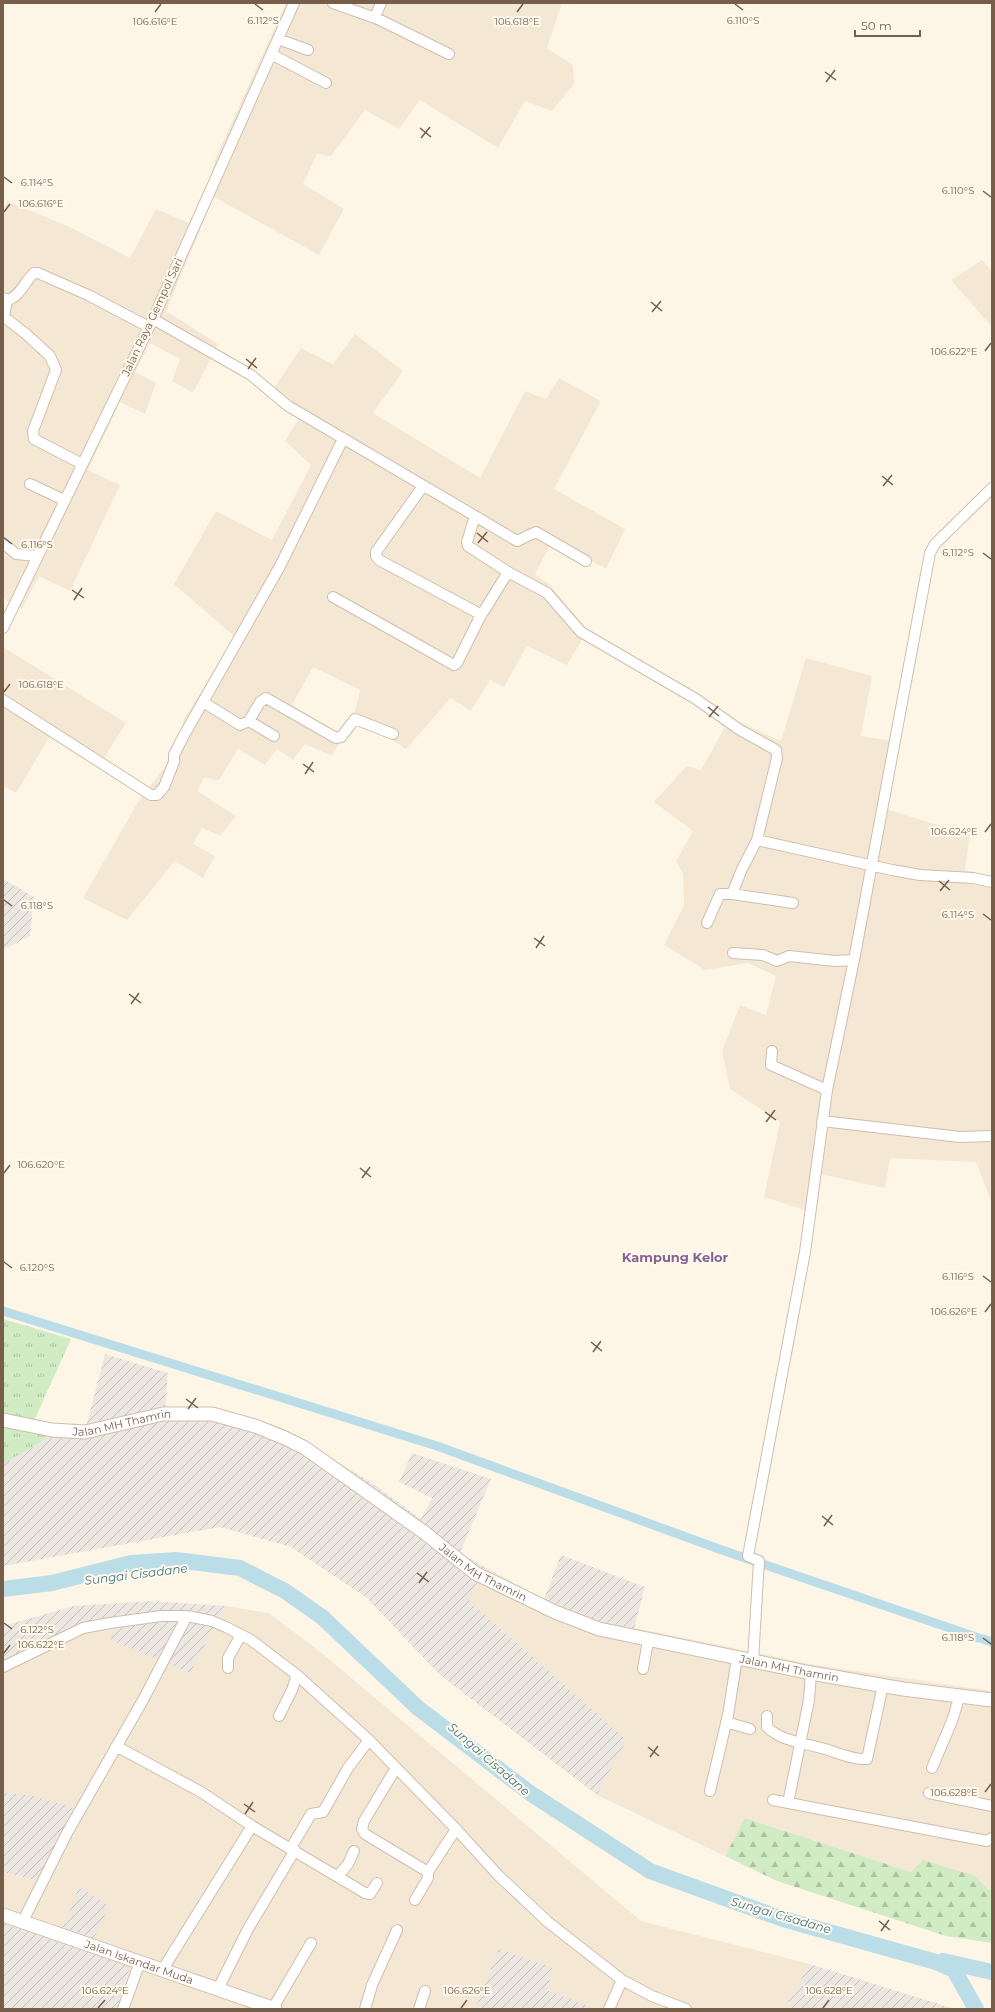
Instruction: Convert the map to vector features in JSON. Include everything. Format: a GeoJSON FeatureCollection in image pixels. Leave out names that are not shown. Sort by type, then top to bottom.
{"type":"FeatureCollection","features":[{"type":"Feature","properties":{"kind":"street","name":"Jalan Raya Gempol Sari"},"geometry":{"type":"LineString","coordinates":[[3,628],[151,323],[294,3]]}},
{"type":"Feature","properties":{"kind":"street"},"geometry":{"type":"LineString","coordinates":[[333,3],[375,17],[449,54]]}},
{"type":"Feature","properties":{"kind":"street"},"geometry":{"type":"LineString","coordinates":[[375,17],[381,3]]}},
{"type":"Feature","properties":{"kind":"street"},"geometry":{"type":"LineString","coordinates":[[278,39],[308,50]]}},
{"type":"Feature","properties":{"kind":"street"},"geometry":{"type":"LineString","coordinates":[[272,54],[326,83]]}},
{"type":"Feature","properties":{"kind":"street"},"geometry":{"type":"LineString","coordinates":[[82,464],[34,439],[33,431],[56,370],[50,356],[26,334],[4,317],[5,299],[14,298],[34,273],[38,273],[151,323],[251,375],[288,406],[517,541],[536,532],[586,561]]}},
{"type":"Feature","properties":{"kind":"street"},"geometry":{"type":"LineString","coordinates":[[3,700],[102,765],[155,796],[164,787],[174,762],[173,758],[177,749],[280,566],[343,439]]}},
{"type":"Feature","properties":{"kind":"street"},"geometry":{"type":"LineString","coordinates":[[30,484],[64,500]]}},
{"type":"Feature","properties":{"kind":"street"},"geometry":{"type":"LineString","coordinates":[[423,486],[376,552],[376,556],[378,560],[477,612],[482,613]]}},
{"type":"Feature","properties":{"kind":"street"},"geometry":{"type":"LineString","coordinates":[[753,1660],[759,1561],[748,1556],[805,1252],[827,1090],[854,960],[930,553],[935,544],[992,488]]}},
{"type":"Feature","properties":{"kind":"street"},"geometry":{"type":"LineString","coordinates":[[475,516],[467,542],[468,546],[508,572],[547,593],[581,632],[696,699],[740,730],[774,748],[778,753],[757,840],[742,869],[732,894]]}},
{"type":"Feature","properties":{"kind":"street"},"geometry":{"type":"LineString","coordinates":[[3,543],[16,554],[37,556]]}},
{"type":"Feature","properties":{"kind":"street"},"geometry":{"type":"LineString","coordinates":[[333,597],[454,665],[457,663],[482,613],[508,572]]}},
{"type":"Feature","properties":{"kind":"street"},"geometry":{"type":"LineString","coordinates":[[203,702],[240,725],[249,721],[260,702],[266,698],[336,738],[341,737],[355,719],[393,734]]}},
{"type":"Feature","properties":{"kind":"street"},"geometry":{"type":"LineString","coordinates":[[249,721],[274,736]]}},
{"type":"Feature","properties":{"kind":"street"},"geometry":{"type":"LineString","coordinates":[[757,840],[920,875],[973,878],[992,882]]}},
{"type":"Feature","properties":{"kind":"street"},"geometry":{"type":"LineString","coordinates":[[707,923],[719,895],[732,894],[792,903]]}},
{"type":"Feature","properties":{"kind":"street"},"geometry":{"type":"LineString","coordinates":[[733,954],[763,955],[777,961],[789,956],[835,961],[854,960]]}},
{"type":"Feature","properties":{"kind":"street"},"geometry":{"type":"LineString","coordinates":[[772,1051],[770,1065],[827,1090]]}},
{"type":"Feature","properties":{"kind":"street"},"geometry":{"type":"LineString","coordinates":[[822,1121],[960,1137],[992,1136]]}},
{"type":"Feature","properties":{"kind":"street","name":"Jalan MH Thamrin"},"geometry":{"type":"LineString","coordinates":[[3,1420],[72,1432],[85,1432],[162,1414],[212,1414],[245,1422],[285,1438],[305,1448],[424,1533],[475,1573],[554,1612],[599,1630],[648,1641],[753,1660],[811,1673],[883,1685],[992,1700]]}},
{"type":"Feature","properties":{"kind":"street"},"geometry":{"type":"LineString","coordinates":[[3,1667],[83,1628],[161,1616],[187,1616],[212,1621],[251,1640],[297,1675],[369,1740],[456,1829],[498,1875],[588,1955],[622,1980],[652,1996],[686,2009]]}},
{"type":"Feature","properties":{"kind":"street"},"geometry":{"type":"LineString","coordinates":[[23,1921],[67,1833],[143,1700],[187,1616]]}},
{"type":"Feature","properties":{"kind":"street"},"geometry":{"type":"LineString","coordinates":[[228,1668],[228,1658],[241,1635]]}},
{"type":"Feature","properties":{"kind":"street"},"geometry":{"type":"LineString","coordinates":[[643,1669],[648,1641]]}},
{"type":"Feature","properties":{"kind":"street"},"geometry":{"type":"LineString","coordinates":[[710,1791],[726,1722],[737,1658]]}},
{"type":"Feature","properties":{"kind":"street"},"geometry":{"type":"LineString","coordinates":[[788,1803],[809,1700],[811,1673]]}},
{"type":"Feature","properties":{"kind":"street"},"geometry":{"type":"LineString","coordinates":[[279,1716],[292,1690],[297,1675]]}},
{"type":"Feature","properties":{"kind":"street"},"geometry":{"type":"LineString","coordinates":[[767,1716],[767,1727],[771,1731],[801,1744],[824,1748],[843,1755],[867,1759],[883,1685]]}},
{"type":"Feature","properties":{"kind":"street"},"geometry":{"type":"LineString","coordinates":[[932,1768],[952,1721],[960,1695]]}},
{"type":"Feature","properties":{"kind":"street"},"geometry":{"type":"LineString","coordinates":[[726,1722],[750,1729]]}},
{"type":"Feature","properties":{"kind":"street"},"geometry":{"type":"LineString","coordinates":[[218,1989],[248,1929],[311,1814],[323,1812],[348,1768],[369,1740]]}},
{"type":"Feature","properties":{"kind":"street"},"geometry":{"type":"LineString","coordinates":[[116,1746],[201,1792],[252,1826],[368,1895],[377,1883]]}},
{"type":"Feature","properties":{"kind":"street"},"geometry":{"type":"LineString","coordinates":[[396,1768],[364,1821],[362,1829],[365,1834],[428,1872]]}},
{"type":"Feature","properties":{"kind":"street"},"geometry":{"type":"LineString","coordinates":[[929,1793],[992,1806]]}},
{"type":"Feature","properties":{"kind":"street"},"geometry":{"type":"LineString","coordinates":[[773,1800],[987,1841],[992,1838]]}},
{"type":"Feature","properties":{"kind":"street"},"geometry":{"type":"LineString","coordinates":[[163,1969],[252,1826]]}},
{"type":"Feature","properties":{"kind":"street"},"geometry":{"type":"LineString","coordinates":[[415,1900],[428,1878],[428,1872],[456,1829]]}},
{"type":"Feature","properties":{"kind":"street"},"geometry":{"type":"LineString","coordinates":[[338,1876],[348,1864],[354,1851]]}},
{"type":"Feature","properties":{"kind":"street","name":"Jalan Iskandar Muda"},"geometry":{"type":"LineString","coordinates":[[3,1915],[163,1969],[274,2009]]}},
{"type":"Feature","properties":{"kind":"street"},"geometry":{"type":"LineString","coordinates":[[365,2009],[372,1984],[397,1930]]}},
{"type":"Feature","properties":{"kind":"street"},"geometry":{"type":"LineString","coordinates":[[274,2009],[311,1943]]}},
{"type":"Feature","properties":{"kind":"street"},"geometry":{"type":"LineString","coordinates":[[123,2009],[140,1962]]}},
{"type":"Feature","properties":{"kind":"street"},"geometry":{"type":"LineString","coordinates":[[608,2009],[622,1980]]}},
{"type":"Feature","properties":{"kind":"street"},"geometry":{"type":"LineString","coordinates":[[419,2009],[425,1992]]}},
{"type":"Feature","properties":{"kind":"shaded area"},"geometry":{"type":"Polygon","coordinates":[[[286,3],[562,3],[547,48],[573,65],[574,84],[552,111],[525,101],[498,148],[420,100],[399,129],[365,110],[331,156],[317,154],[303,184],[344,209],[319,255],[207,193],[216,157],[286,3]]]}},
{"type":"Feature","properties":{"kind":"shaded area"},"geometry":{"type":"Polygon","coordinates":[[[7,201],[70,227],[130,258],[156,209],[201,228],[166,311],[218,344],[193,393],[172,381],[180,359],[150,343],[135,372],[156,383],[145,414],[120,402],[88,470],[120,485],[70,591],[39,576],[22,609],[3,598],[3,213],[7,201]]]}},
{"type":"Feature","properties":{"kind":"shaded area"},"geometry":{"type":"Polygon","coordinates":[[[982,260],[992,271],[992,327],[951,280],[982,260]]]}},
{"type":"Feature","properties":{"kind":"shaded area"},"geometry":{"type":"Polygon","coordinates":[[[355,334],[403,371],[373,413],[480,478],[525,391],[546,399],[559,378],[601,401],[554,489],[625,529],[606,569],[553,540],[535,574],[550,585],[588,630],[567,665],[527,646],[504,687],[490,680],[471,711],[451,698],[406,749],[354,715],[360,690],[313,667],[292,705],[344,736],[332,756],[305,744],[293,760],[277,749],[265,765],[238,749],[219,780],[204,778],[197,791],[236,816],[220,836],[202,828],[193,844],[215,856],[203,878],[175,861],[127,920],[83,898],[138,802],[177,751],[184,719],[235,637],[174,584],[216,511],[272,540],[311,465],[285,441],[303,412],[271,392],[301,348],[333,364],[355,334]]]}},
{"type":"Feature","properties":{"kind":"shaded area"},"geometry":{"type":"Polygon","coordinates":[[[3,647],[126,723],[101,763],[53,731],[16,793],[3,786],[3,647]]]}},
{"type":"Feature","properties":{"kind":"shaded area"},"geometry":{"type":"Polygon","coordinates":[[[806,658],[872,676],[861,736],[893,741],[883,808],[970,835],[965,870],[992,876],[992,1204],[976,1162],[890,1158],[885,1188],[816,1173],[808,1211],[764,1197],[780,1122],[730,1089],[722,1051],[740,1005],[766,1015],[776,976],[748,963],[705,970],[664,945],[684,905],[683,874],[676,861],[693,831],[654,802],[687,766],[701,770],[730,718],[781,741],[806,658]]]}},
{"type":"Feature","properties":{"kind":"shaded area"},"geometry":{"type":"Polygon","coordinates":[[[3,879],[34,897],[30,936],[3,950],[3,879]]]}},
{"type":"Feature","properties":{"kind":"shaded area"},"geometry":{"type":"Polygon","coordinates":[[[105,1354],[168,1373],[165,1408],[212,1408],[280,1427],[369,1481],[421,1519],[432,1498],[399,1482],[412,1453],[491,1479],[460,1553],[485,1567],[469,1601],[627,1740],[597,1795],[440,1675],[366,1597],[291,1547],[220,1527],[3,1566],[3,1464],[38,1444],[58,1429],[86,1427],[105,1354]]]}},
{"type":"Feature","properties":{"kind":"shaded area"},"geometry":{"type":"Polygon","coordinates":[[[561,1555],[645,1587],[634,1629],[596,1620],[544,1599],[561,1555]]]}},
{"type":"Feature","properties":{"kind":"shaded area"},"geometry":{"type":"Polygon","coordinates":[[[485,1567],[544,1599],[596,1620],[816,1665],[992,1691],[992,1890],[988,1889],[975,1876],[911,1872],[746,1818],[725,1856],[597,1795],[627,1740],[469,1601],[485,1567]]]}},
{"type":"Feature","properties":{"kind":"shaded area"},"geometry":{"type":"Polygon","coordinates":[[[150,1601],[226,1606],[190,1673],[111,1640],[114,1626],[82,1630],[3,1662],[3,1626],[74,1606],[150,1601]]]}},
{"type":"Feature","properties":{"kind":"shaded area"},"geometry":{"type":"Polygon","coordinates":[[[226,1606],[269,1613],[318,1650],[641,1921],[810,1964],[784,2009],[117,2009],[132,1962],[63,1927],[3,1910],[3,1872],[38,1881],[31,1795],[3,1793],[3,1662],[82,1630],[114,1625],[190,1673],[226,1606]]]}},
{"type":"Feature","properties":{"kind":"shaded area"},"geometry":{"type":"Polygon","coordinates":[[[3,1793],[31,1795],[73,1808],[38,1881],[3,1872],[3,1793]]]}},
{"type":"Feature","properties":{"kind":"shaded area"},"geometry":{"type":"Polygon","coordinates":[[[79,1887],[109,1906],[90,1947],[132,1962],[117,2009],[3,2009],[3,1910],[63,1927],[79,1887]]]}},
{"type":"Feature","properties":{"kind":"shaded area"},"geometry":{"type":"Polygon","coordinates":[[[499,1949],[553,1968],[547,1990],[595,2009],[475,2009],[499,1949]]]}},
{"type":"Feature","properties":{"kind":"shaded area"},"geometry":{"type":"Polygon","coordinates":[[[810,1964],[955,2009],[784,2009],[810,1964]]]}},
{"type":"Feature","properties":{"kind":"green space"},"geometry":{"type":"Polygon","coordinates":[[[3,1319],[71,1339],[33,1423],[58,1429],[38,1444],[3,1464],[3,1319]]]}},
{"type":"Feature","properties":{"kind":"green space"},"geometry":{"type":"Polygon","coordinates":[[[745,1818],[911,1872],[923,1860],[975,1876],[988,1889],[992,1890],[992,1943],[946,1936],[777,1881],[725,1856],[745,1818]]]}},
{"type":"Feature","properties":{"kind":"waterway"},"geometry":{"type":"LineString","coordinates":[[3,1311],[437,1446],[719,1549],[979,1638]]}},
{"type":"Feature","properties":{"kind":"waterway","name":"Sungai Cisadane"},"geometry":{"type":"LineString","coordinates":[[3,1589],[52,1583],[131,1563],[176,1560],[240,1568],[285,1591],[322,1617],[418,1708],[530,1793],[650,1871],[783,1919],[936,1962],[954,1970],[976,2009]]}},
{"type":"Feature","properties":{"kind":"waterway"},"geometry":{"type":"LineString","coordinates":[[983,1639],[992,1642]]}},
{"type":"Feature","properties":{"kind":"waterway","name":"Sungai Cisadane"},"geometry":{"type":"LineString","coordinates":[[943,1961],[992,1972]]}},
{"type":"Feature","properties":{"kind":"district","name":"Kampung Kelor"},"geometry":{"type":"Point","coordinates":[675,1257]}}]}
